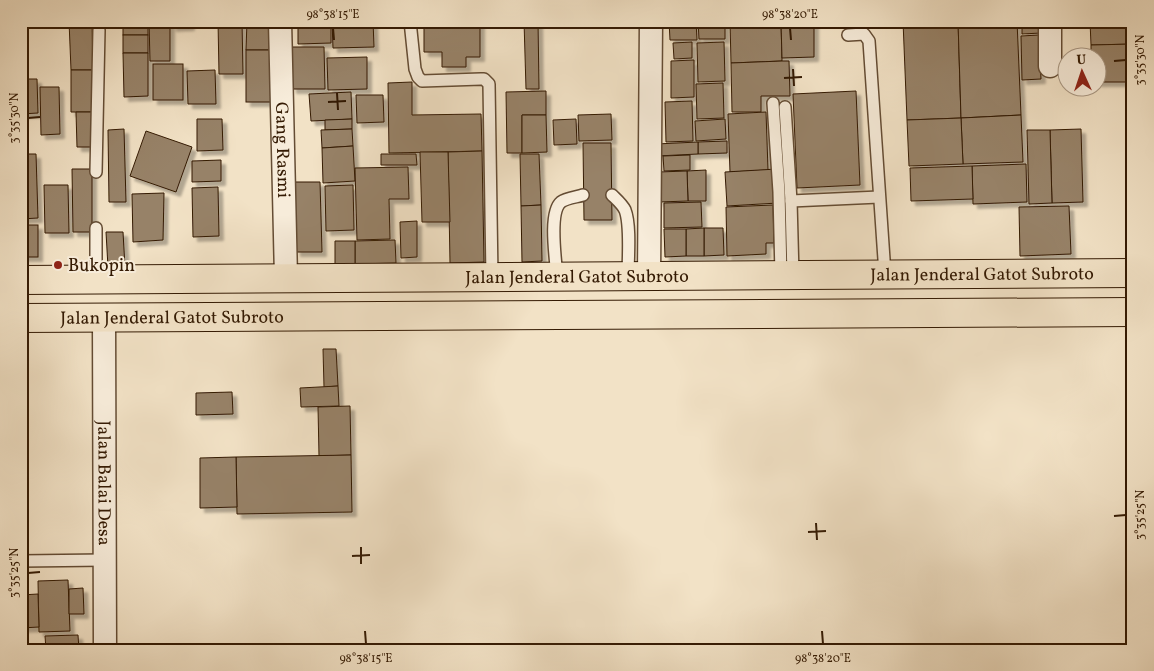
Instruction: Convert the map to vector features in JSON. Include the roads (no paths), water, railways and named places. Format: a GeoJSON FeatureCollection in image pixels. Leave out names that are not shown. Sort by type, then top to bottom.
{"type":"FeatureCollection","features":[{"type":"Feature","properties":{"kind":"main road","name":"Jalan Jenderal Gatot Subroto"},"geometry":{"type":"LineString","coordinates":[[21,280],[1133,273]]}},
{"type":"Feature","properties":{"kind":"main road","name":"Jalan Jenderal Gatot Subroto"},"geometry":{"type":"LineString","coordinates":[[21,318],[1133,312]]}},
{"type":"Feature","properties":{"kind":"street","name":"Gang Rasmi"},"geometry":{"type":"LineString","coordinates":[[280,21],[286,278]]}},
{"type":"Feature","properties":{"kind":"street"},"geometry":{"type":"LineString","coordinates":[[639,276],[651,21]]}},
{"type":"Feature","properties":{"kind":"street"},"geometry":{"type":"LineString","coordinates":[[1050,21],[1050,66]]}},
{"type":"Feature","properties":{"kind":"street","name":"Jalan Balai Desa"},"geometry":{"type":"LineString","coordinates":[[104,317],[105,650]]}},
{"type":"Feature","properties":{"kind":"lane"},"geometry":{"type":"LineString","coordinates":[[410,21],[416,73],[422,81],[484,79],[489,84],[492,277]]}},
{"type":"Feature","properties":{"kind":"lane"},"geometry":{"type":"LineString","coordinates":[[96,172],[99,30]]}},
{"type":"Feature","properties":{"kind":"lane"},"geometry":{"type":"LineString","coordinates":[[848,35],[864,34],[869,41],[885,275]]}},
{"type":"Feature","properties":{"kind":"lane"},"geometry":{"type":"LineString","coordinates":[[773,103],[787,275]]}},
{"type":"Feature","properties":{"kind":"lane"},"geometry":{"type":"LineString","coordinates":[[786,107],[791,201],[787,275]]}},
{"type":"Feature","properties":{"kind":"lane"},"geometry":{"type":"LineString","coordinates":[[557,277],[555,212],[562,201],[583,195]]}},
{"type":"Feature","properties":{"kind":"lane"},"geometry":{"type":"LineString","coordinates":[[612,195],[624,207],[639,276]]}},
{"type":"Feature","properties":{"kind":"lane"},"geometry":{"type":"LineString","coordinates":[[791,201],[879,197]]}},
{"type":"Feature","properties":{"kind":"lane"},"geometry":{"type":"LineString","coordinates":[[96,228],[96,280]]}},
{"type":"Feature","properties":{"kind":"lane"},"geometry":{"type":"LineString","coordinates":[[21,561],[104,560]]}},
{"type":"Feature","properties":{"kind":"place","name":"Bukopin"},"geometry":{"type":"Point","coordinates":[58,265]}}]}
